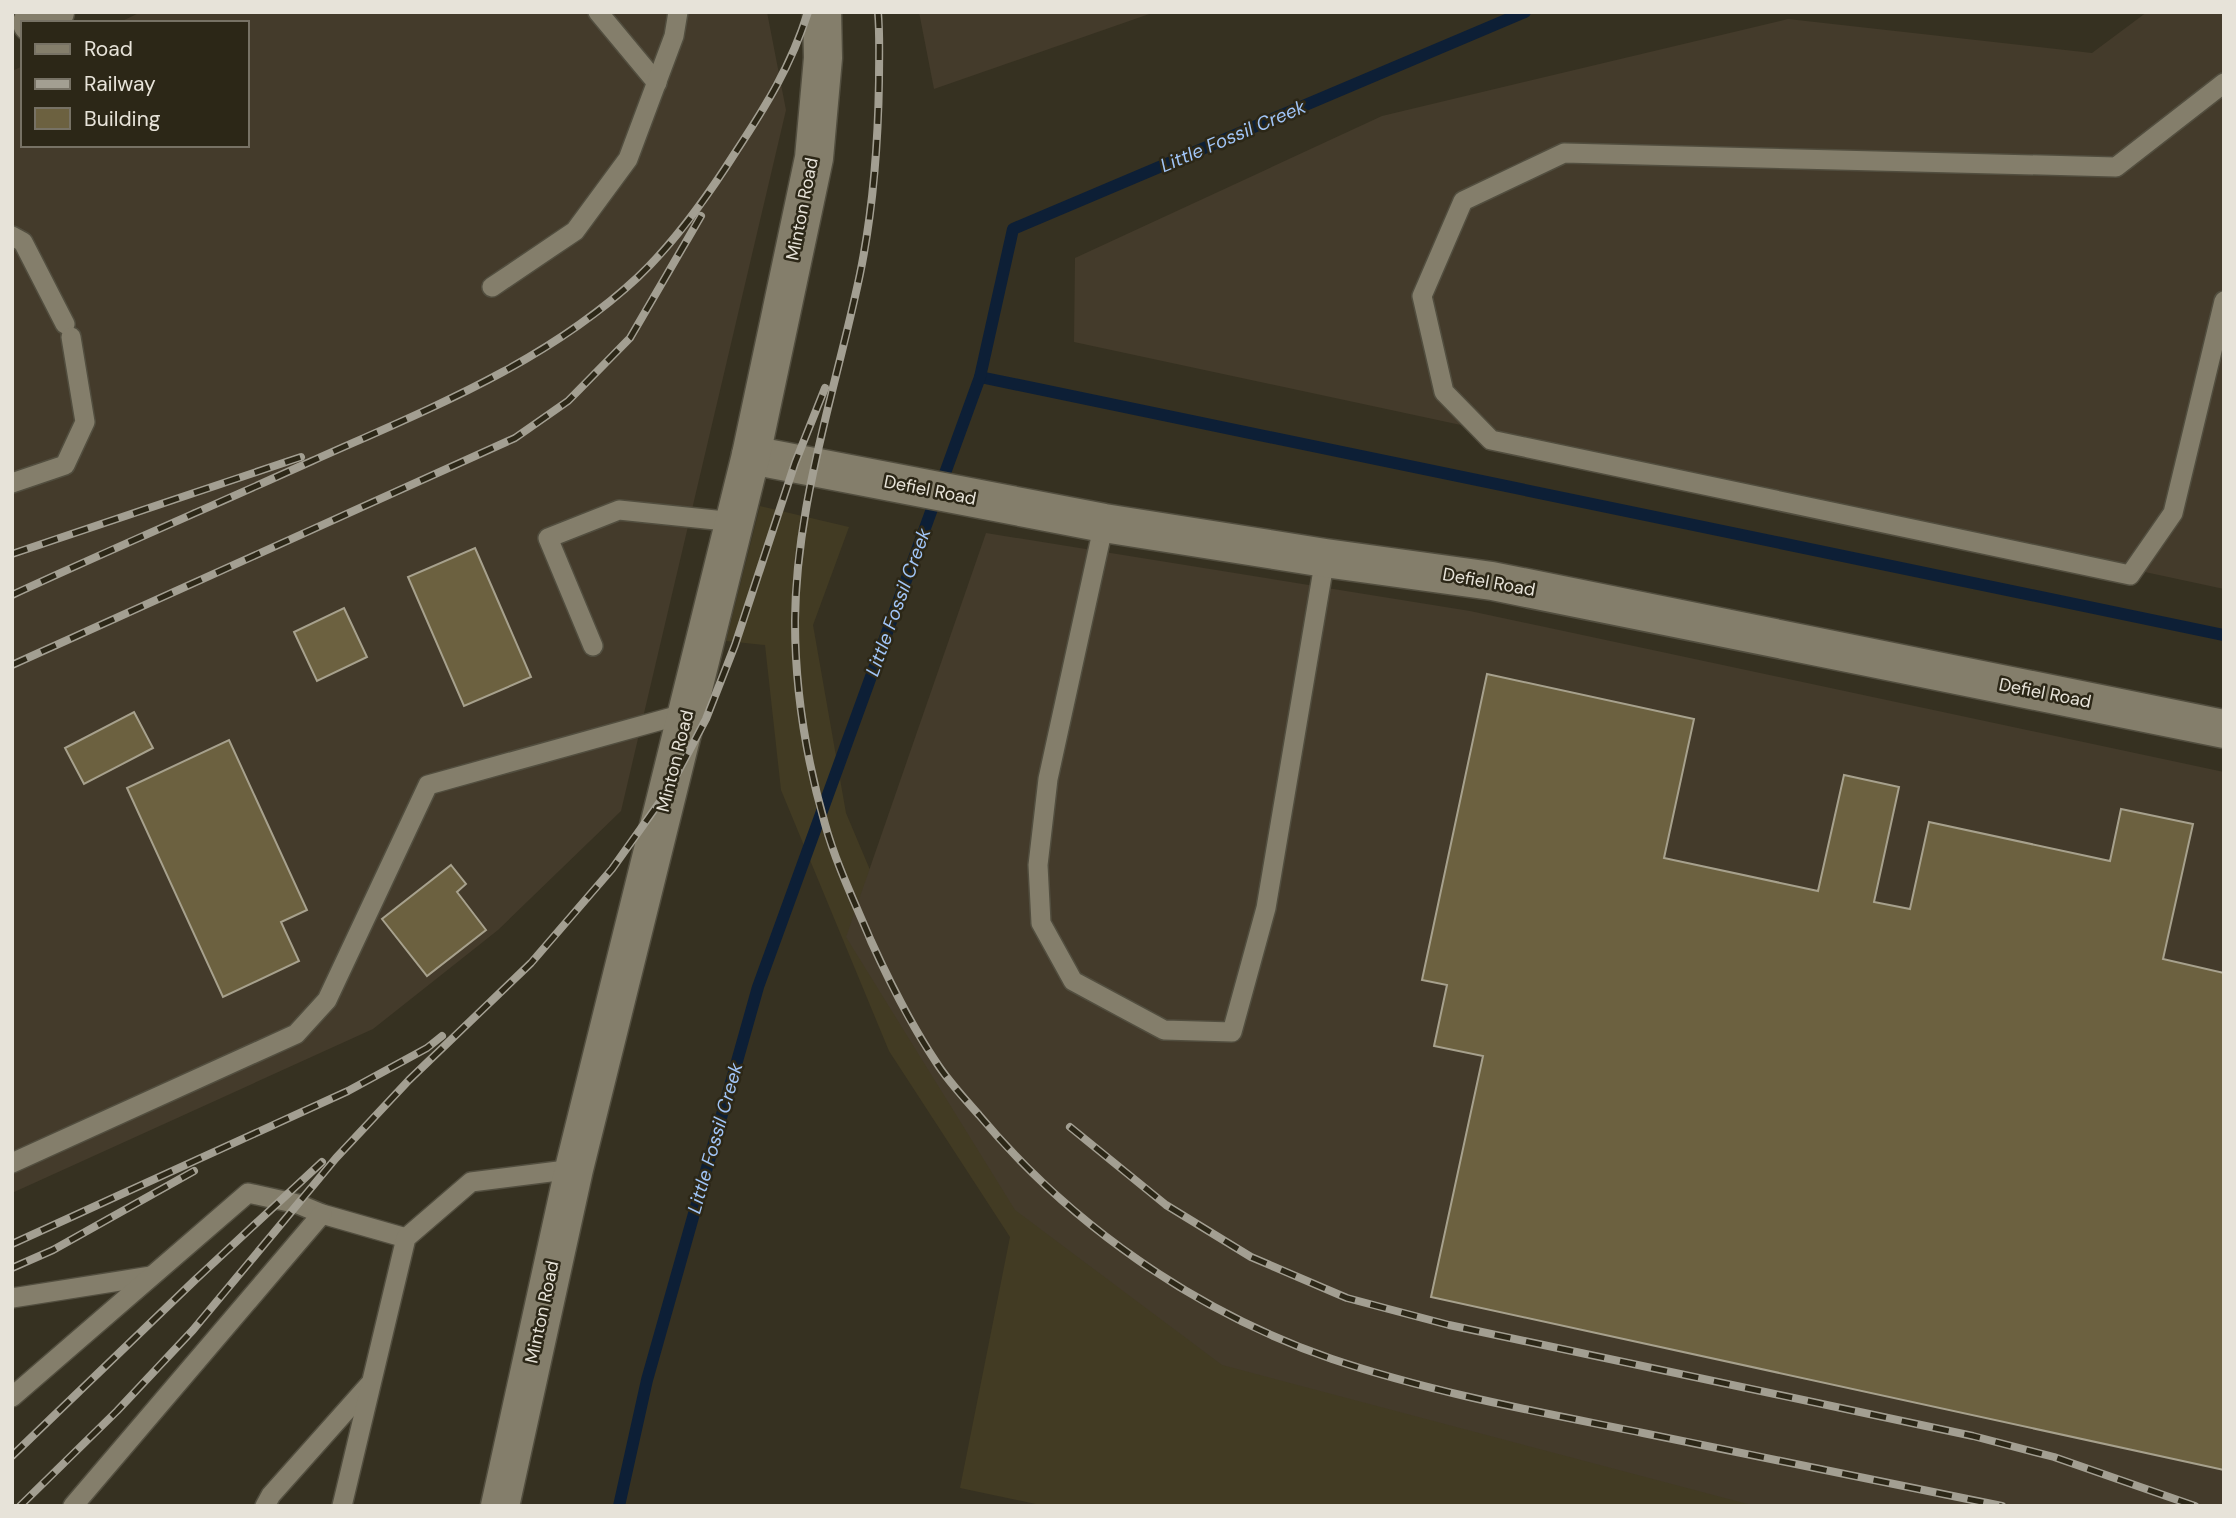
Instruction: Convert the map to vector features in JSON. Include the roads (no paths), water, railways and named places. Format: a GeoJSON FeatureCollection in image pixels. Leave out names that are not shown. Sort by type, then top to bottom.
{"type":"FeatureCollection","features":[{"type":"Feature","properties":{"kind":"street"},"geometry":{"type":"LineString","coordinates":[[36,21],[55,12]]}},
{"type":"Feature","properties":{"kind":"street","name":"Minton Road"},"geometry":{"type":"LineString","coordinates":[[500,1506],[574,1169],[751,455],[814,158],[822,58],[822,12]]}},
{"type":"Feature","properties":{"kind":"street","name":"Defiel Road"},"geometry":{"type":"LineString","coordinates":[[751,455],[1104,523],[1492,581],[2224,729]]}},
{"type":"Feature","properties":{"kind":"lane"},"geometry":{"type":"LineString","coordinates":[[598,12],[657,83]]}},
{"type":"Feature","properties":{"kind":"lane"},"geometry":{"type":"LineString","coordinates":[[492,287],[575,232],[628,159],[674,36],[678,12]]}},
{"type":"Feature","properties":{"kind":"lane"},"geometry":{"type":"LineString","coordinates":[[2224,83],[2116,167],[1564,153],[1463,201],[1422,296],[1444,392],[1491,440],[2130,575],[2173,513],[2224,301]]}},
{"type":"Feature","properties":{"kind":"lane"},"geometry":{"type":"LineString","coordinates":[[12,236],[23,242],[68,331],[85,422],[65,465],[12,483]]}},
{"type":"Feature","properties":{"kind":"lane"},"geometry":{"type":"LineString","coordinates":[[593,646],[548,538],[620,510],[734,522]]}},
{"type":"Feature","properties":{"kind":"lane"},"geometry":{"type":"LineString","coordinates":[[1104,523],[1048,779],[1038,865],[1041,923],[1073,981],[1164,1030],[1232,1032],[1266,908],[1325,558]]}},
{"type":"Feature","properties":{"kind":"lane"},"geometry":{"type":"LineString","coordinates":[[12,1163],[296,1034],[327,1000],[428,785],[687,713]]}},
{"type":"Feature","properties":{"kind":"lane"},"geometry":{"type":"LineString","coordinates":[[342,1506],[407,1238],[471,1182],[574,1169]]}},
{"type":"Feature","properties":{"kind":"lane"},"geometry":{"type":"LineString","coordinates":[[12,1397],[248,1192],[298,1204],[322,1214],[407,1238]]}},
{"type":"Feature","properties":{"kind":"lane"},"geometry":{"type":"LineString","coordinates":[[73,1506],[322,1214]]}},
{"type":"Feature","properties":{"kind":"lane"},"geometry":{"type":"LineString","coordinates":[[12,1298],[152,1276]]}},
{"type":"Feature","properties":{"kind":"lane"},"geometry":{"type":"LineString","coordinates":[[265,1506],[271,1495],[372,1382]]}},
{"type":"Feature","properties":{"kind":"waterway","name":"Little Fossil Creek"},"geometry":{"type":"LineString","coordinates":[[619,1506],[647,1380],[758,987],[980,377],[1013,229],[1525,12]]}},
{"type":"Feature","properties":{"kind":"waterway"},"geometry":{"type":"LineString","coordinates":[[980,377],[2224,635]]}},
{"type":"Feature","properties":{"kind":"railway"},"geometry":{"type":"LineString","coordinates":[[12,595],[441,403],[524,360],[602,308],[665,249],[713,186],[777,85],[808,12]]}},
{"type":"Feature","properties":{"kind":"railway"},"geometry":{"type":"LineString","coordinates":[[878,12],[878,105],[871,202],[860,274],[819,446],[802,533],[795,621],[797,673],[812,774],[835,854],[893,987],[946,1076],[1015,1155],[1095,1228],[1139,1261],[1185,1290],[1232,1317],[1282,1340],[1370,1371],[1486,1401],[2002,1506]]}},
{"type":"Feature","properties":{"kind":"railway"},"geometry":{"type":"LineString","coordinates":[[12,665],[515,438],[568,401],[630,338],[701,216]]}},
{"type":"Feature","properties":{"kind":"railway"},"geometry":{"type":"LineString","coordinates":[[20,1506],[117,1411],[193,1330],[336,1158],[409,1080],[531,963],[612,869],[669,789],[706,719],[735,645],[795,463],[825,388]]}},
{"type":"Feature","properties":{"kind":"railway"},"geometry":{"type":"LineString","coordinates":[[12,554],[301,457]]}},
{"type":"Feature","properties":{"kind":"railway"},"geometry":{"type":"LineString","coordinates":[[12,1244],[348,1091],[427,1048],[442,1036]]}},
{"type":"Feature","properties":{"kind":"railway"},"geometry":{"type":"LineString","coordinates":[[1070,1127],[1166,1205],[1251,1257],[1347,1298],[1449,1325],[1973,1436],[2054,1457],[2195,1506]]}},
{"type":"Feature","properties":{"kind":"railway"},"geometry":{"type":"LineString","coordinates":[[12,1456],[322,1162]]}},
{"type":"Feature","properties":{"kind":"railway"},"geometry":{"type":"LineString","coordinates":[[12,1268],[53,1250],[194,1171]]}}]}
